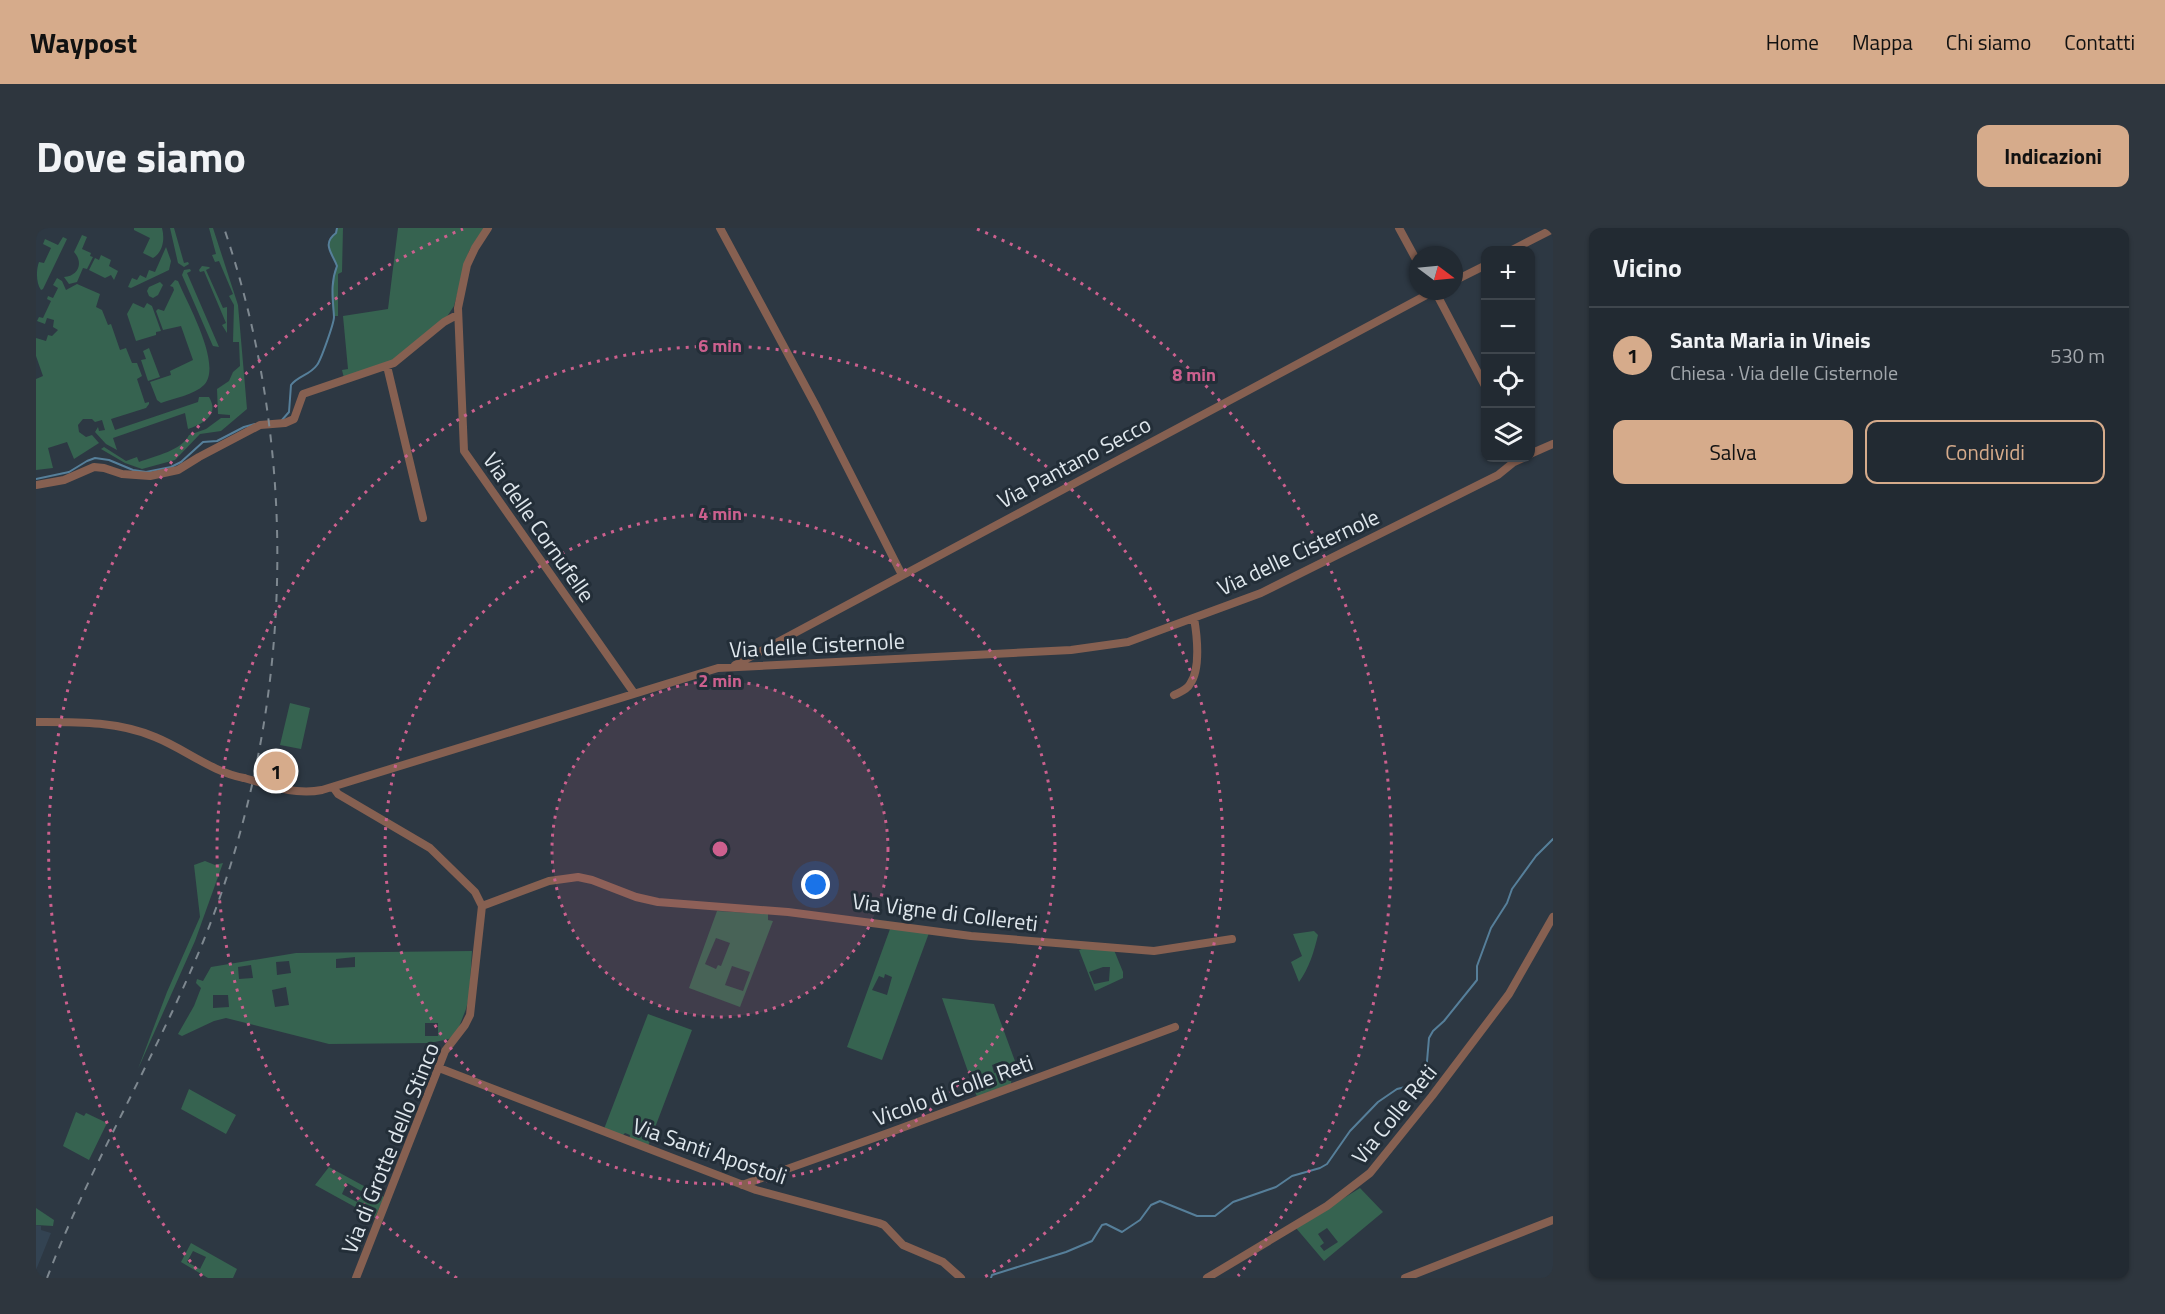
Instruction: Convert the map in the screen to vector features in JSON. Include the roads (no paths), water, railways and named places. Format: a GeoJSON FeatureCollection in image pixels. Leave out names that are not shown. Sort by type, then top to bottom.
{"type":"FeatureCollection","features":[{"type":"Feature","properties":{"kind":"street","name":"Via delle Cornufelle"},"geometry":{"type":"LineString","coordinates":[[488,228],[467,264],[461,285],[457,315],[464,451],[634,693]]}},
{"type":"Feature","properties":{"kind":"street"},"geometry":{"type":"LineString","coordinates":[[720,228],[817,408],[902,575]]}},
{"type":"Feature","properties":{"kind":"street"},"geometry":{"type":"LineString","coordinates":[[1399,228],[1409,246]]}},
{"type":"Feature","properties":{"kind":"street"},"geometry":{"type":"LineString","coordinates":[[1520,246],[1553,229]]}},
{"type":"Feature","properties":{"kind":"street"},"geometry":{"type":"LineString","coordinates":[[1463,276],[1481,267]]}},
{"type":"Feature","properties":{"kind":"street","name":"Via Pantano Secco"},"geometry":{"type":"LineString","coordinates":[[732,666],[1417,300]]}},
{"type":"Feature","properties":{"kind":"street"},"geometry":{"type":"LineString","coordinates":[[1439,300],[1481,380]]}},
{"type":"Feature","properties":{"kind":"street"},"geometry":{"type":"LineString","coordinates":[[36,484],[61,481],[96,467],[123,474],[150,476],[178,470],[260,425],[285,423],[294,419],[303,394],[387,366],[404,356],[446,320],[457,315]]}},
{"type":"Feature","properties":{"kind":"street"},"geometry":{"type":"LineString","coordinates":[[387,366],[423,518]]}},
{"type":"Feature","properties":{"kind":"street"},"geometry":{"type":"LineString","coordinates":[[1535,452],[1553,444]]}},
{"type":"Feature","properties":{"kind":"street","name":"Via delle Cisternole"},"geometry":{"type":"LineString","coordinates":[[36,722],[117,724],[155,736],[228,774],[288,791],[310,793],[718,668],[1080,649],[1128,642],[1261,593],[1498,475],[1512,462]]}},
{"type":"Feature","properties":{"kind":"street"},"geometry":{"type":"LineString","coordinates":[[1174,695],[1189,686],[1193,679],[1198,655],[1194,618]]}},
{"type":"Feature","properties":{"kind":"street"},"geometry":{"type":"LineString","coordinates":[[333,787],[338,794],[430,848],[475,892],[482,906]]}},
{"type":"Feature","properties":{"kind":"street","name":"Via Vigne di Collereti"},"geometry":{"type":"LineString","coordinates":[[482,906],[549,881],[578,877],[658,902],[788,912],[971,936],[1154,951],[1232,939]]}},
{"type":"Feature","properties":{"kind":"street","name":"Via di Grotte dello Stinco"},"geometry":{"type":"LineString","coordinates":[[356,1278],[446,1051],[470,1015],[482,906]]}},
{"type":"Feature","properties":{"kind":"street","name":"Via Colle Reti"},"geometry":{"type":"LineString","coordinates":[[1207,1278],[1332,1203],[1368,1176],[1507,997],[1553,917]]}},
{"type":"Feature","properties":{"kind":"street","name":"Vicolo di Colle Reti"},"geometry":{"type":"LineString","coordinates":[[742,1185],[1175,1027]]}},
{"type":"Feature","properties":{"kind":"street","name":"Via Santi Apostoli"},"geometry":{"type":"LineString","coordinates":[[439,1068],[742,1185],[884,1225],[903,1245],[943,1262],[961,1278]]}},
{"type":"Feature","properties":{"kind":"street"},"geometry":{"type":"LineString","coordinates":[[1405,1278],[1553,1220]]}},
{"type":"Feature","properties":{"kind":"waterway"},"geometry":{"type":"LineString","coordinates":[[282,420],[289,412],[291,385],[317,365],[332,326],[333,285],[337,266],[329,241],[337,228]]}},
{"type":"Feature","properties":{"kind":"waterway"},"geometry":{"type":"LineString","coordinates":[[36,479],[69,472],[95,458],[146,472],[171,467],[181,462],[203,442],[217,441],[255,424]]}},
{"type":"Feature","properties":{"kind":"waterway"},"geometry":{"type":"LineString","coordinates":[[991,1278],[992,1275],[1066,1252],[1092,1241],[1102,1225],[1106,1224],[1122,1232],[1140,1220],[1151,1205],[1160,1201],[1197,1216],[1215,1216],[1233,1202],[1276,1187],[1292,1176],[1327,1164],[1350,1131],[1378,1102],[1397,1089],[1418,1084],[1426,1073],[1429,1038],[1477,980],[1477,966],[1491,928],[1507,903],[1512,889],[1536,856],[1553,839]]}},
{"type":"Feature","properties":{"kind":"railway"},"geometry":{"type":"LineString","coordinates":[[47,1278],[83,1193],[165,1027],[203,942],[233,856],[256,768],[270,678],[277,587],[276,495],[266,405],[249,315],[224,228]]}},
{"type":"Feature","properties":{"kind":"place","name":"Santa Maria in Vineis"},"geometry":{"type":"Point","coordinates":[276,771]}}]}
